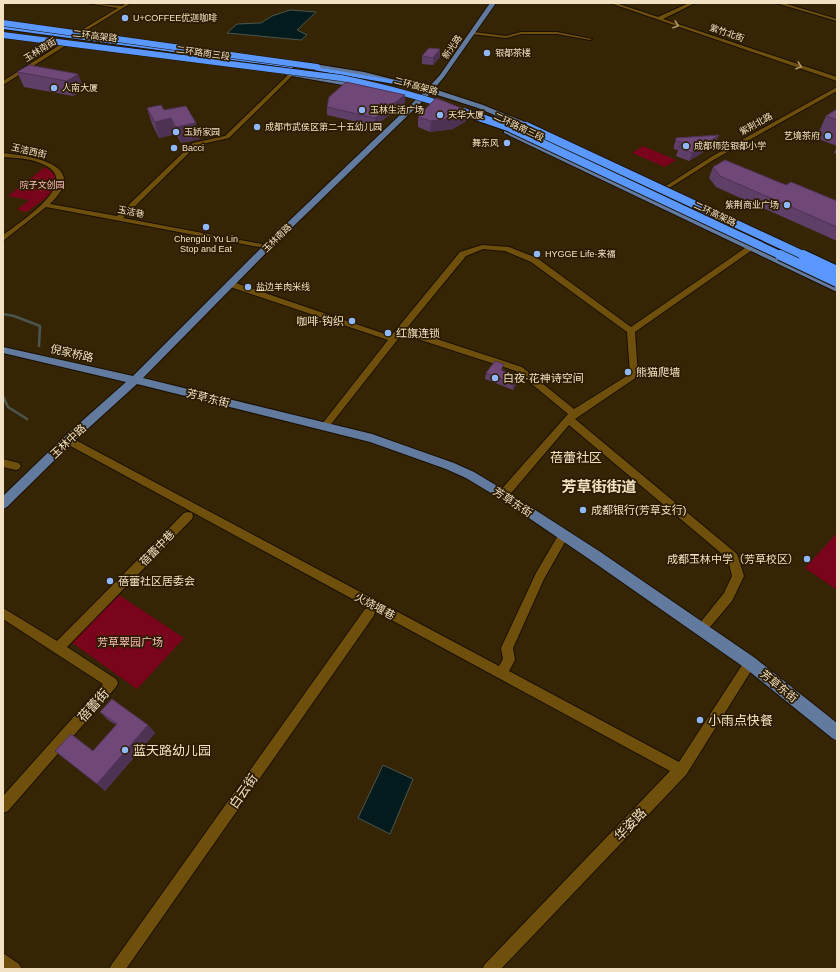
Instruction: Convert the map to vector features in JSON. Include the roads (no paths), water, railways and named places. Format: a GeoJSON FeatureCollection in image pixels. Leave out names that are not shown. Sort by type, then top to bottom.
{"type":"FeatureCollection","features":[{"type":"Feature","properties":{"kind":"highway"},"geometry":{"type":"LineString","coordinates":[[3,24],[28,29],[304,67],[417,86]]}},
{"type":"Feature","properties":{"kind":"highway"},"geometry":{"type":"LineString","coordinates":[[3,24],[96,42],[341,78]]}},
{"type":"Feature","properties":{"kind":"highway","name":"二环高架路"},"geometry":{"type":"LineString","coordinates":[[3,24],[254,58],[354,75],[416,88],[503,116],[837,271]]}},
{"type":"Feature","properties":{"kind":"highway"},"geometry":{"type":"LineString","coordinates":[[3,34],[96,42],[354,75]]}},
{"type":"Feature","properties":{"kind":"highway"},"geometry":{"type":"LineString","coordinates":[[3,34],[270,68],[341,79],[383,90]]}},
{"type":"Feature","properties":{"kind":"highway","name":"二环高架路"},"geometry":{"type":"LineString","coordinates":[[3,34],[341,78],[371,84],[431,100],[508,127],[837,282]]}},
{"type":"Feature","properties":{"kind":"main road","name":"新光路"},"geometry":{"type":"LineString","coordinates":[[421,99],[442,76],[494,3]]}},
{"type":"Feature","properties":{"kind":"main road","name":"二环路南三段"},"geometry":{"type":"LineString","coordinates":[[3,24],[56,28],[322,66],[417,86],[520,122],[837,271]]}},
{"type":"Feature","properties":{"kind":"main road"},"geometry":{"type":"LineString","coordinates":[[28,29],[56,28]]}},
{"type":"Feature","properties":{"kind":"main road","name":"二环路南三段"},"geometry":{"type":"LineString","coordinates":[[3,34],[16,38],[66,43],[291,74],[383,90],[421,99],[501,128],[837,289]]}},
{"type":"Feature","properties":{"kind":"main road"},"geometry":{"type":"LineString","coordinates":[[151,42],[178,49]]}},
{"type":"Feature","properties":{"kind":"main road","name":"玉林南路"},"geometry":{"type":"LineString","coordinates":[[135,380],[230,284],[421,99]]}},
{"type":"Feature","properties":{"kind":"main road","name":"倪家桥路"},"geometry":{"type":"LineString","coordinates":[[3,350],[135,380]]}},
{"type":"Feature","properties":{"kind":"main road","name":"芳草东街"},"geometry":{"type":"LineString","coordinates":[[135,380],[372,438],[450,466],[470,475],[564,535],[750,663],[837,734]]}},
{"type":"Feature","properties":{"kind":"main road","name":"玉林中路"},"geometry":{"type":"LineString","coordinates":[[3,504],[68,440],[135,380]]}},
{"type":"Feature","properties":{"kind":"street"},"geometry":{"type":"LineString","coordinates":[[89,3],[122,7]]}},
{"type":"Feature","properties":{"kind":"street"},"geometry":{"type":"LineString","coordinates":[[82,32],[129,3]]}},
{"type":"Feature","properties":{"kind":"street","name":"紫竹北街"},"geometry":{"type":"LineString","coordinates":[[612,3],[837,79]]}},
{"type":"Feature","properties":{"kind":"street"},"geometry":{"type":"LineString","coordinates":[[658,19],[693,3]]}},
{"type":"Feature","properties":{"kind":"street"},"geometry":{"type":"LineString","coordinates":[[778,3],[837,20]]}},
{"type":"Feature","properties":{"kind":"street"},"geometry":{"type":"LineString","coordinates":[[473,33],[506,37],[521,33],[557,33],[590,39]]}},
{"type":"Feature","properties":{"kind":"street","name":"玉林南街"},"geometry":{"type":"LineString","coordinates":[[3,83],[66,43]]}},
{"type":"Feature","properties":{"kind":"street"},"geometry":{"type":"LineString","coordinates":[[118,219],[195,144],[227,137],[291,74]]}},
{"type":"Feature","properties":{"kind":"street","name":"紫荆北路"},"geometry":{"type":"LineString","coordinates":[[664,189],[713,158],[837,89]]}},
{"type":"Feature","properties":{"kind":"street","name":"玉洁西街"},"geometry":{"type":"LineString","coordinates":[[3,155],[46,163],[59,175],[61,180],[58,192],[45,205]]}},
{"type":"Feature","properties":{"kind":"street"},"geometry":{"type":"LineString","coordinates":[[713,158],[720,161]]}},
{"type":"Feature","properties":{"kind":"street"},"geometry":{"type":"LineString","coordinates":[[3,239],[45,205]]}},
{"type":"Feature","properties":{"kind":"street","name":"玉洁巷"},"geometry":{"type":"LineString","coordinates":[[45,205],[268,247]]}},
{"type":"Feature","properties":{"kind":"street"},"geometry":{"type":"LineString","coordinates":[[325,426],[400,330],[463,254],[482,248],[506,249],[534,260],[631,331],[634,376],[572,417],[503,495]]}},
{"type":"Feature","properties":{"kind":"street"},"geometry":{"type":"LineString","coordinates":[[631,331],[751,248]]}},
{"type":"Feature","properties":{"kind":"street"},"geometry":{"type":"LineString","coordinates":[[230,284],[393,339]]}},
{"type":"Feature","properties":{"kind":"street"},"geometry":{"type":"LineString","coordinates":[[400,330],[519,369],[732,557],[738,576],[728,598],[700,629]]}},
{"type":"Feature","properties":{"kind":"street","name":"火烧堰巷"},"geometry":{"type":"LineString","coordinates":[[68,440],[681,770]]}},
{"type":"Feature","properties":{"kind":"street"},"geometry":{"type":"LineString","coordinates":[[3,463],[16,466]]}},
{"type":"Feature","properties":{"kind":"street","name":"蓓蕾中巷"},"geometry":{"type":"LineString","coordinates":[[58,648],[188,516]]}},
{"type":"Feature","properties":{"kind":"street"},"geometry":{"type":"LineString","coordinates":[[501,673],[509,660],[507,648],[540,576],[564,535]]}},
{"type":"Feature","properties":{"kind":"street","name":"蓓蕾街"},"geometry":{"type":"LineString","coordinates":[[3,613],[112,683],[3,806]]}},
{"type":"Feature","properties":{"kind":"street","name":"白云街"},"geometry":{"type":"LineString","coordinates":[[117,969],[368,613]]}},
{"type":"Feature","properties":{"kind":"street","name":"华姿路"},"geometry":{"type":"LineString","coordinates":[[490,969],[681,770],[750,663]]}},
{"type":"Feature","properties":{"kind":"street"},"geometry":{"type":"LineString","coordinates":[[3,961],[14,969]]}},
{"type":"Feature","properties":{"kind":"water"},"geometry":{"type":"Polygon","coordinates":[[[290,10],[316,12],[297,30],[307,35],[301,40],[227,33],[237,24],[261,23],[272,16],[290,10]]]}},
{"type":"Feature","properties":{"kind":"water"},"geometry":{"type":"Polygon","coordinates":[[[383,765],[413,779],[390,834],[358,818],[383,765]]]}},
{"type":"Feature","properties":{"kind":"waterway"},"geometry":{"type":"LineString","coordinates":[[3,314],[14,316],[40,326],[39,346]]}},
{"type":"Feature","properties":{"kind":"waterway"},"geometry":{"type":"LineString","coordinates":[[3,396],[8,407],[27,419]]}},
{"type":"Feature","properties":{"kind":"place","name":"U+COFFEE优迦咖啡"},"geometry":{"type":"Point","coordinates":[125,18]}},
{"type":"Feature","properties":{"kind":"place","name":"银都茶楼"},"geometry":{"type":"Point","coordinates":[487,53]}},
{"type":"Feature","properties":{"kind":"place","name":"人南大厦"},"geometry":{"type":"Point","coordinates":[54,88]}},
{"type":"Feature","properties":{"kind":"place","name":"玉林生活广场"},"geometry":{"type":"Point","coordinates":[362,110]}},
{"type":"Feature","properties":{"kind":"place","name":"天华大厦"},"geometry":{"type":"Point","coordinates":[440,115]}},
{"type":"Feature","properties":{"kind":"place","name":"成都市武侯区第二十五幼儿园"},"geometry":{"type":"Point","coordinates":[257,127]}},
{"type":"Feature","properties":{"kind":"place","name":"玉娇家园"},"geometry":{"type":"Point","coordinates":[176,132]}},
{"type":"Feature","properties":{"kind":"place","name":"艺境茶府"},"geometry":{"type":"Point","coordinates":[828,136]}},
{"type":"Feature","properties":{"kind":"place","name":"舞东风"},"geometry":{"type":"Point","coordinates":[507,143]}},
{"type":"Feature","properties":{"kind":"place","name":"成都师范银都小学"},"geometry":{"type":"Point","coordinates":[686,146]}},
{"type":"Feature","properties":{"kind":"place","name":"Bacci"},"geometry":{"type":"Point","coordinates":[174,148]}},
{"type":"Feature","properties":{"kind":"place","name":"紫荆商业广场"},"geometry":{"type":"Point","coordinates":[787,205]}},
{"type":"Feature","properties":{"kind":"place","name":"Chengdu Yu Lin Stop and Eat"},"geometry":{"type":"Point","coordinates":[206,227]}},
{"type":"Feature","properties":{"kind":"place","name":"HYGGE Life·来福"},"geometry":{"type":"Point","coordinates":[537,254]}},
{"type":"Feature","properties":{"kind":"place","name":"盐边羊肉米线"},"geometry":{"type":"Point","coordinates":[248,287]}},
{"type":"Feature","properties":{"kind":"place","name":"咖啡·钩织"},"geometry":{"type":"Point","coordinates":[352,321]}},
{"type":"Feature","properties":{"kind":"place","name":"红旗连锁"},"geometry":{"type":"Point","coordinates":[388,333]}},
{"type":"Feature","properties":{"kind":"place","name":"熊猫爬墙"},"geometry":{"type":"Point","coordinates":[628,372]}},
{"type":"Feature","properties":{"kind":"place","name":"白夜·花神诗空间"},"geometry":{"type":"Point","coordinates":[495,378]}},
{"type":"Feature","properties":{"kind":"place","name":"成都银行(芳草支行)"},"geometry":{"type":"Point","coordinates":[583,510]}},
{"type":"Feature","properties":{"kind":"place","name":"成都玉林中学（芳草校区）"},"geometry":{"type":"Point","coordinates":[807,559]}},
{"type":"Feature","properties":{"kind":"place","name":"蓓蕾社区居委会"},"geometry":{"type":"Point","coordinates":[110,581]}},
{"type":"Feature","properties":{"kind":"place","name":"小雨点快餐"},"geometry":{"type":"Point","coordinates":[700,720]}},
{"type":"Feature","properties":{"kind":"place","name":"蓝天路幼儿园"},"geometry":{"type":"Point","coordinates":[125,750]}},
{"type":"Feature","properties":{"kind":"district","name":"蓓蕾社区"},"geometry":{"type":"Point","coordinates":[576,457]}},
{"type":"Feature","properties":{"kind":"district","name":"芳草街街道"},"geometry":{"type":"Point","coordinates":[599,487]}},
{"type":"Feature","properties":{"kind":"park label","name":"院子文创园"},"geometry":{"type":"Point","coordinates":[42,185]}},
{"type":"Feature","properties":{"kind":"park label","name":"芳草翠园广场"},"geometry":{"type":"Point","coordinates":[130,642]}}]}
